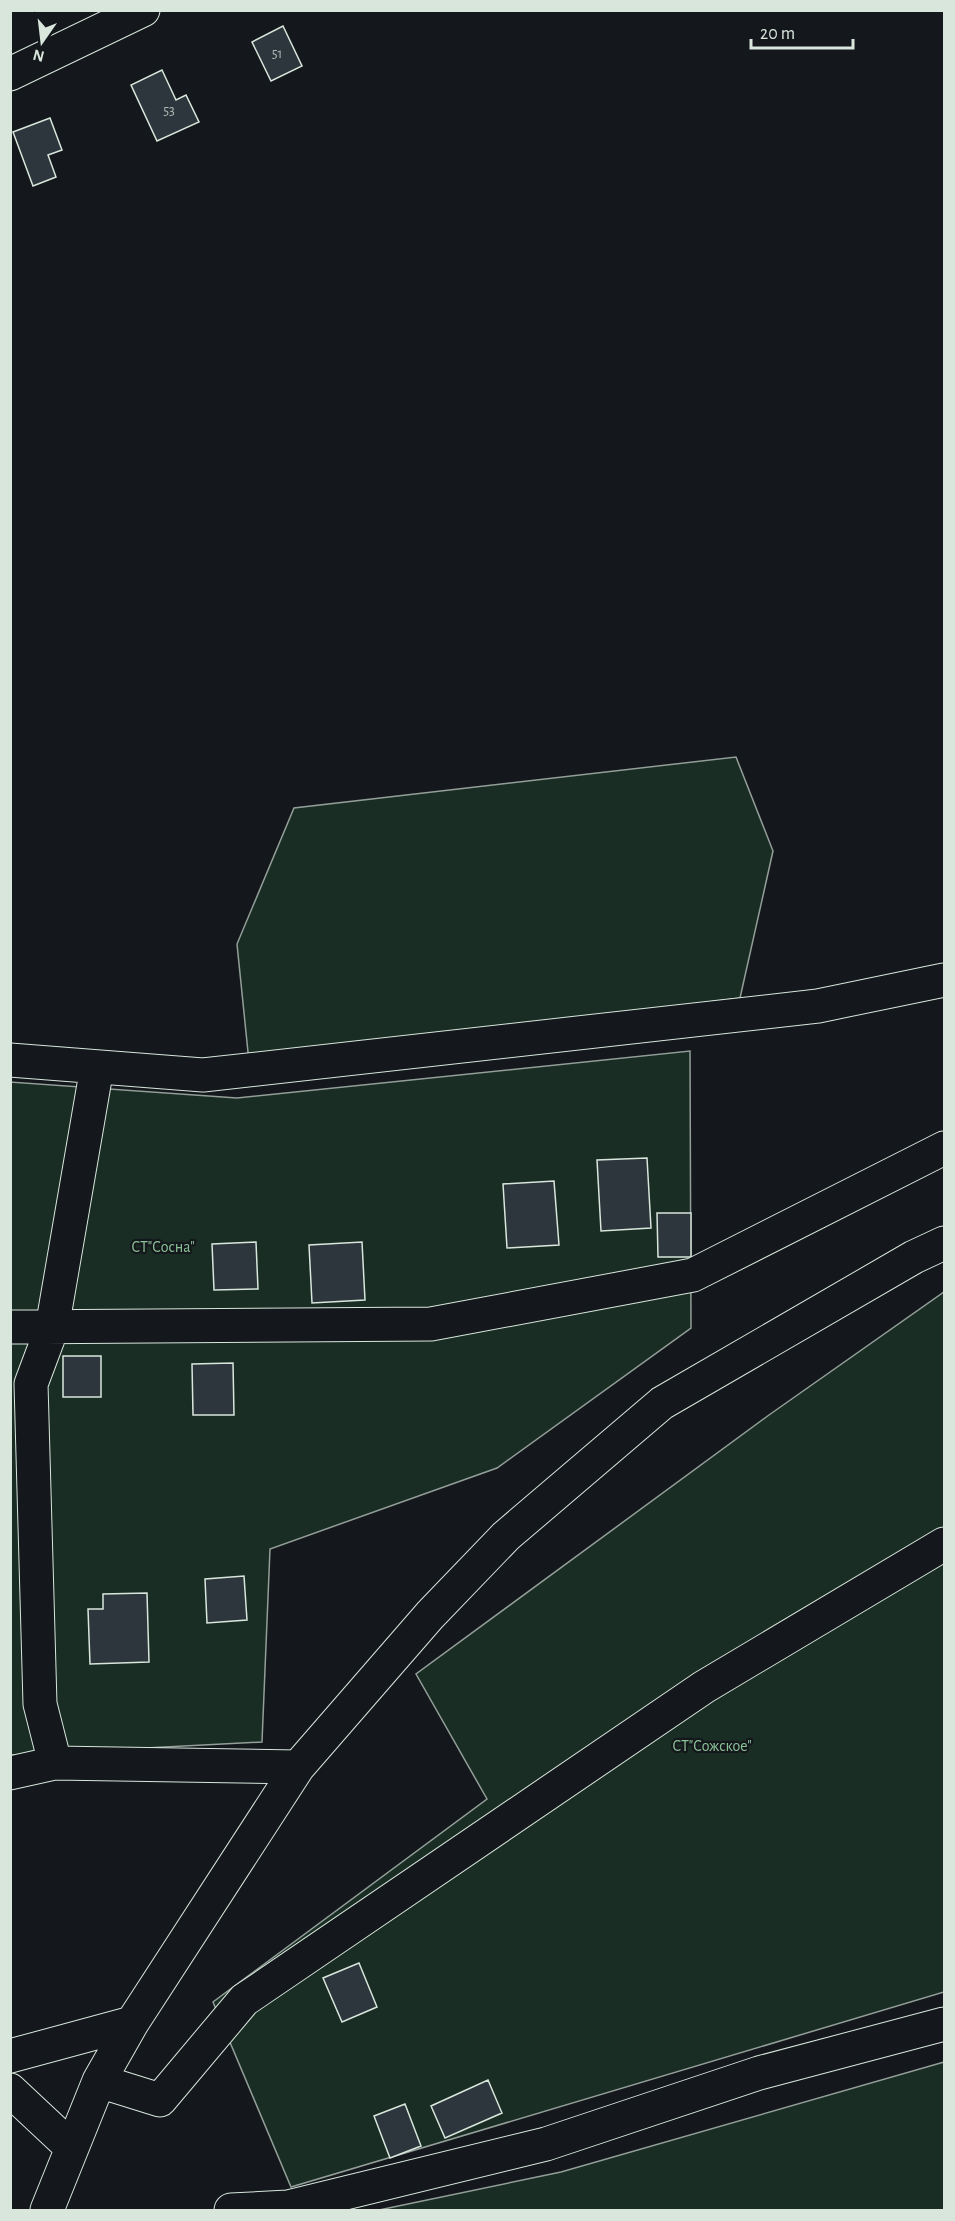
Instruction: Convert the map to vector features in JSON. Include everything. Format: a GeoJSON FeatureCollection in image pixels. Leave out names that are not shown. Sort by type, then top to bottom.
{"type":"FeatureCollection","features":[{"type":"Feature","properties":{"kind":"street"},"geometry":{"type":"LineString","coordinates":[[10,74],[143,10]]}},
{"type":"Feature","properties":{"kind":"street"},"geometry":{"type":"LineString","coordinates":[[10,1060],[215,1074],[818,1006],[945,980]]}},
{"type":"Feature","properties":{"kind":"street"},"geometry":{"type":"LineString","coordinates":[[55,1763],[40,1704],[30,1384],[52,1328],[97,1067]]}},
{"type":"Feature","properties":{"kind":"street"},"geometry":{"type":"LineString","coordinates":[[10,1327],[432,1324],[693,1275],[945,1148]]}},
{"type":"Feature","properties":{"kind":"street"},"geometry":{"type":"LineString","coordinates":[[57,2209],[72,2148],[99,2081],[132,2023],[298,1767],[423,1623],[506,1536],[662,1403],[914,1257],[945,1244]]}},
{"type":"Feature","properties":{"kind":"street"},"geometry":{"type":"LineString","coordinates":[[99,2081],[160,2100],[244,2000],[704,1688],[945,1544]]}},
{"type":"Feature","properties":{"kind":"street"},"geometry":{"type":"LineString","coordinates":[[10,1773],[55,1763],[298,1767]]}},
{"type":"Feature","properties":{"kind":"street"},"geometry":{"type":"LineString","coordinates":[[10,2056],[132,2023]]}},
{"type":"Feature","properties":{"kind":"street"},"geometry":{"type":"LineString","coordinates":[[231,2211],[288,2207],[546,2144],[759,2073],[945,2024]]}},
{"type":"Feature","properties":{"kind":"street"},"geometry":{"type":"LineString","coordinates":[[10,2090],[72,2148]]}},
{"type":"Feature","properties":{"kind":"green space"},"geometry":{"type":"Polygon","coordinates":[[[736,757],[773,851],[740,998],[249,1062],[237,944],[294,808],[736,757]]]}},
{"type":"Feature","properties":{"kind":"green space","name":"СТ\"Сосна\""},"geometry":{"type":"Polygon","coordinates":[[[690,1051],[691,1328],[497,1468],[270,1549],[262,1742],[11,1755],[10,1082],[237,1098],[690,1051]]]}},
{"type":"Feature","properties":{"kind":"green space","name":"СТ\"Сожское\""},"geometry":{"type":"Polygon","coordinates":[[[944,1292],[944,1992],[291,2187],[213,2002],[487,1799],[416,1674],[769,1415],[944,1292]]]}},
{"type":"Feature","properties":{"kind":"green space"},"geometry":{"type":"Polygon","coordinates":[[[944,2062],[944,2210],[379,2210],[561,2172],[944,2062]]]}},
{"type":"Feature","properties":{"kind":"building"},"geometry":{"type":"Polygon","coordinates":[[[283,26],[302,66],[271,81],[252,42],[283,26]]]}},
{"type":"Feature","properties":{"kind":"building"},"geometry":{"type":"Polygon","coordinates":[[[162,70],[176,100],[186,95],[199,122],[157,141],[131,85],[162,70]]]}},
{"type":"Feature","properties":{"kind":"building"},"geometry":{"type":"Polygon","coordinates":[[[50,118],[62,150],[48,155],[56,177],[33,186],[13,132],[50,118]]]}},
{"type":"Feature","properties":{"kind":"building"},"geometry":{"type":"Polygon","coordinates":[[[647,1158],[651,1228],[601,1231],[597,1160],[647,1158]]]}},
{"type":"Feature","properties":{"kind":"building"},"geometry":{"type":"Polygon","coordinates":[[[554,1181],[559,1245],[507,1248],[503,1184],[554,1181]]]}},
{"type":"Feature","properties":{"kind":"building"},"geometry":{"type":"Polygon","coordinates":[[[657,1213],[691,1213],[691,1257],[658,1257],[657,1213]]]}},
{"type":"Feature","properties":{"kind":"building"},"geometry":{"type":"Polygon","coordinates":[[[256,1242],[258,1289],[214,1290],[212,1244],[256,1242]]]}},
{"type":"Feature","properties":{"kind":"building"},"geometry":{"type":"Polygon","coordinates":[[[362,1242],[365,1300],[312,1303],[309,1245],[362,1242]]]}},
{"type":"Feature","properties":{"kind":"building"},"geometry":{"type":"Polygon","coordinates":[[[63,1356],[101,1356],[101,1397],[63,1397],[63,1356]]]}},
{"type":"Feature","properties":{"kind":"building"},"geometry":{"type":"Polygon","coordinates":[[[233,1363],[234,1415],[193,1415],[192,1364],[233,1363]]]}},
{"type":"Feature","properties":{"kind":"building"},"geometry":{"type":"Polygon","coordinates":[[[244,1576],[247,1620],[207,1623],[205,1579],[244,1576]]]}},
{"type":"Feature","properties":{"kind":"building"},"geometry":{"type":"Polygon","coordinates":[[[147,1593],[149,1662],[90,1664],[88,1609],[103,1609],[103,1594],[147,1593]]]}},
{"type":"Feature","properties":{"kind":"building"},"geometry":{"type":"Polygon","coordinates":[[[359,1963],[377,2007],[342,2022],[323,1978],[359,1963]]]}},
{"type":"Feature","properties":{"kind":"building"},"geometry":{"type":"Polygon","coordinates":[[[488,2080],[502,2113],[445,2138],[431,2106],[488,2080]]]}},
{"type":"Feature","properties":{"kind":"building"},"geometry":{"type":"Polygon","coordinates":[[[405,2104],[421,2146],[390,2158],[374,2116],[405,2104]]]}}]}
